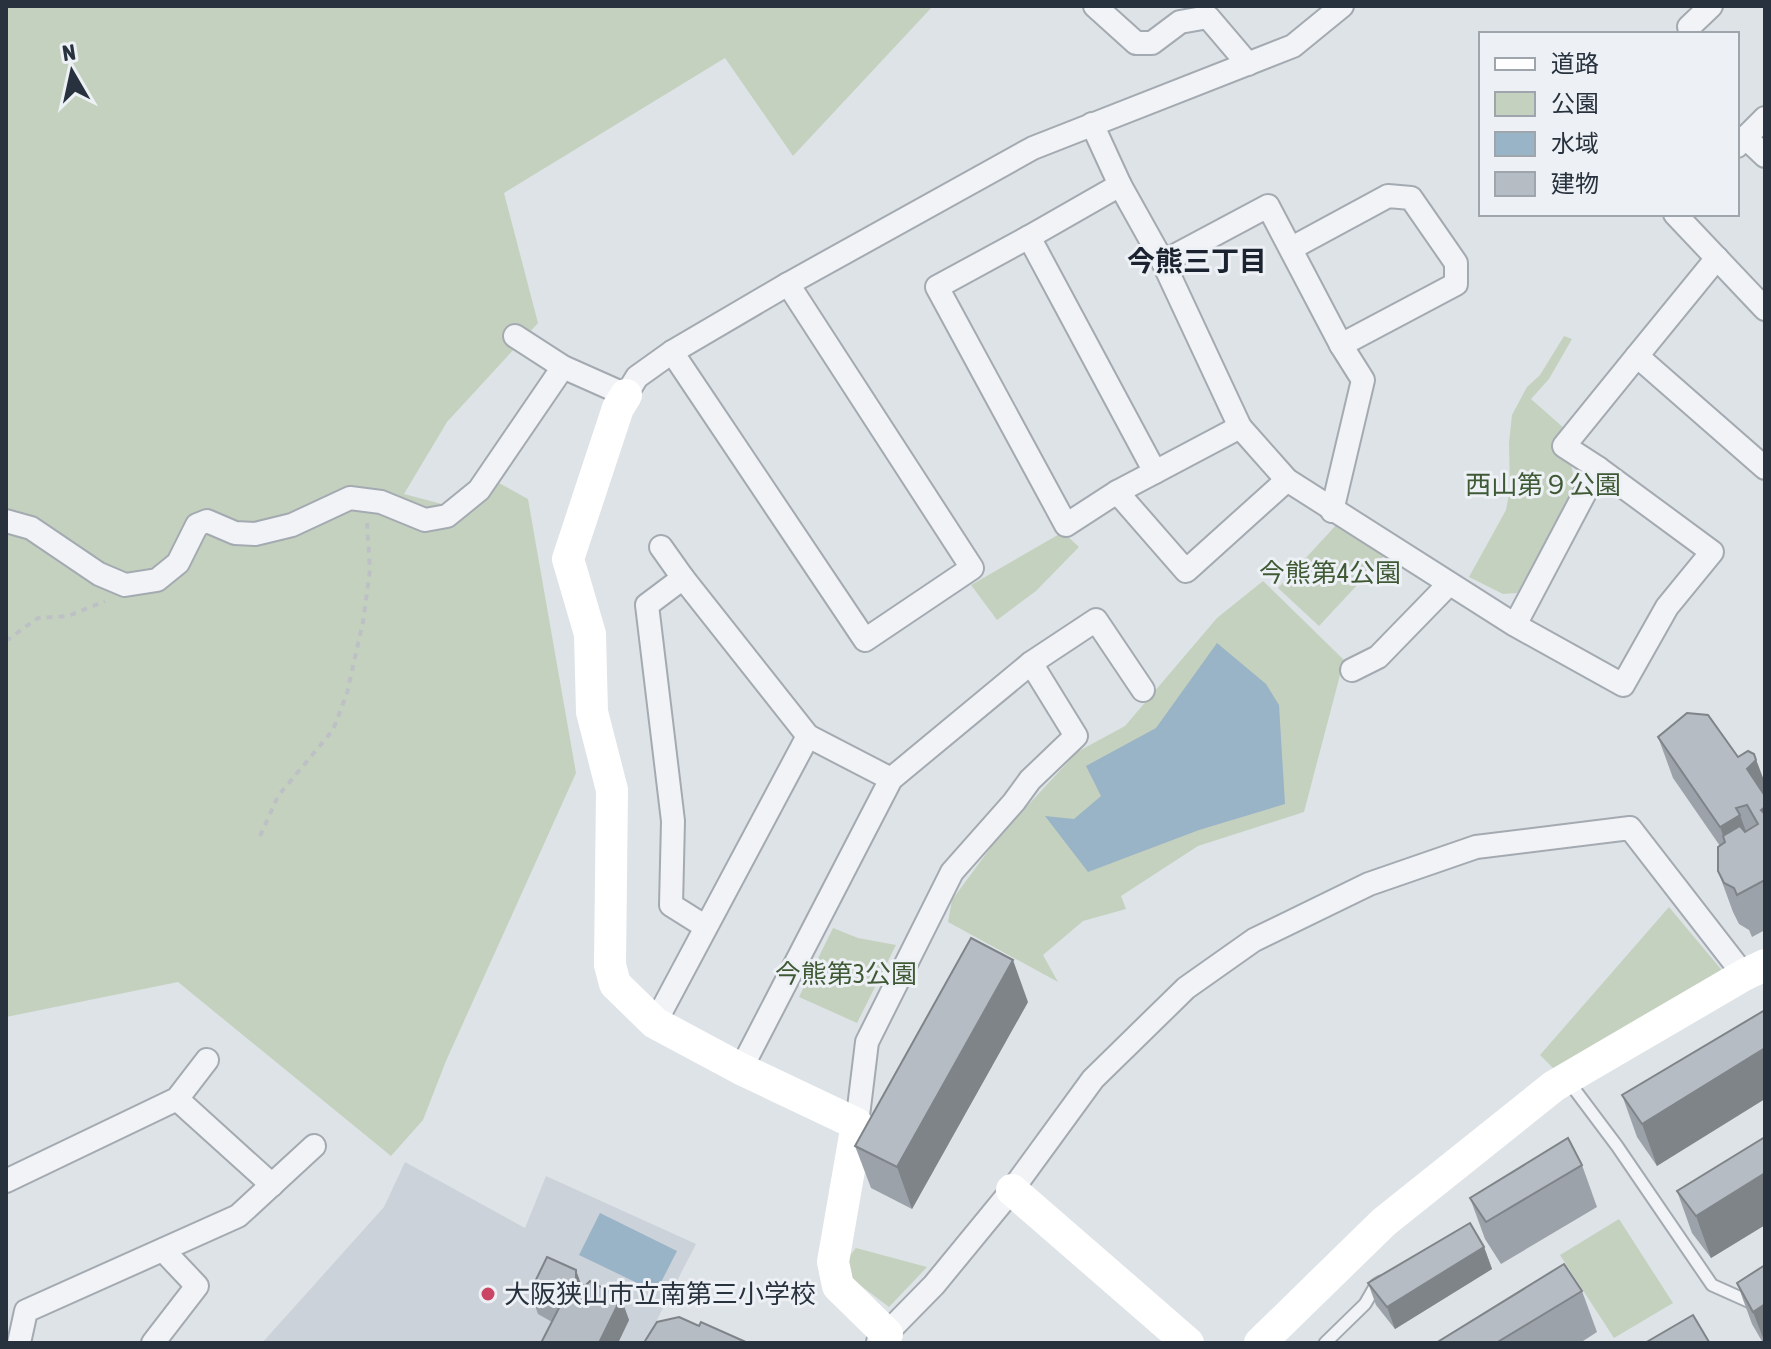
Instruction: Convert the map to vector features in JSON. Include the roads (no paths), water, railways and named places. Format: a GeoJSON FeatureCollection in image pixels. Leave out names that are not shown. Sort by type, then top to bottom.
{"type":"FeatureCollection","features":[{"type":"Feature","properties":{"kind":"street"},"geometry":{"type":"LineString","coordinates":[[1095,6],[1136,43],[1152,43],[1180,22],[1208,17],[1248,64]]}},
{"type":"Feature","properties":{"kind":"street"},"geometry":{"type":"LineString","coordinates":[[857,1124],[741,1069],[655,1023],[615,984],[610,965],[612,790],[592,712],[590,634],[568,559],[618,408],[637,377],[672,352],[788,284],[1033,148],[1293,46],[1342,6]]}},
{"type":"Feature","properties":{"kind":"street"},"geometry":{"type":"LineString","coordinates":[[1689,27],[1711,6]]}},
{"type":"Feature","properties":{"kind":"street"},"geometry":{"type":"LineString","coordinates":[[1765,118],[1741,142],[1765,156]]}},
{"type":"Feature","properties":{"kind":"street"},"geometry":{"type":"LineString","coordinates":[[1092,124],[1120,185],[1163,262],[1240,427],[1287,480],[1515,625],[1623,685],[1667,607],[1712,552],[1564,446],[1717,258]]}},
{"type":"Feature","properties":{"kind":"street"},"geometry":{"type":"LineString","coordinates":[[1120,185],[937,287],[1066,525],[1117,492],[1240,427]]}},
{"type":"Feature","properties":{"kind":"street"},"geometry":{"type":"LineString","coordinates":[[1292,248],[1388,196],[1411,198],[1456,263],[1456,284],[1341,345]]}},
{"type":"Feature","properties":{"kind":"street"},"geometry":{"type":"LineString","coordinates":[[1163,262],[1268,206],[1341,345],[1363,380],[1332,511]]}},
{"type":"Feature","properties":{"kind":"street"},"geometry":{"type":"LineString","coordinates":[[1677,216],[1765,309]]}},
{"type":"Feature","properties":{"kind":"street"},"geometry":{"type":"LineString","coordinates":[[1029,237],[1155,472]]}},
{"type":"Feature","properties":{"kind":"street"},"geometry":{"type":"LineString","coordinates":[[672,352],[865,640],[972,568],[788,284]]}},
{"type":"Feature","properties":{"kind":"street"},"geometry":{"type":"LineString","coordinates":[[515,336],[563,367],[626,395]]}},
{"type":"Feature","properties":{"kind":"street"},"geometry":{"type":"LineString","coordinates":[[1637,356],[1765,468]]}},
{"type":"Feature","properties":{"kind":"street"},"geometry":{"type":"LineString","coordinates":[[6,521],[31,528],[99,574],[125,585],[157,580],[178,563],[197,525],[207,521],[235,533],[255,534],[292,525],[350,498],[381,502],[425,520],[447,516],[479,490],[563,367]]}},
{"type":"Feature","properties":{"kind":"street"},"geometry":{"type":"LineString","coordinates":[[1515,625],[1598,468]]}},
{"type":"Feature","properties":{"kind":"street"},"geometry":{"type":"LineString","coordinates":[[1117,492],[1186,571],[1287,480]]}},
{"type":"Feature","properties":{"kind":"street"},"geometry":{"type":"LineString","coordinates":[[661,547],[808,736],[891,779]]}},
{"type":"Feature","properties":{"kind":"street"},"geometry":{"type":"LineString","coordinates":[[683,578],[647,605],[673,821],[671,905],[706,927]]}},
{"type":"Feature","properties":{"kind":"street"},"geometry":{"type":"LineString","coordinates":[[1352,670],[1378,657],[1449,584]]}},
{"type":"Feature","properties":{"kind":"street"},"geometry":{"type":"LineString","coordinates":[[741,1069],[891,779],[1031,663],[1096,620],[1143,690]]}},
{"type":"Feature","properties":{"kind":"street"},"geometry":{"type":"LineString","coordinates":[[1031,663],[1076,736],[1030,780],[952,872],[867,1042],[857,1124],[833,1262],[838,1286],[882,1338],[934,1285],[1012,1190],[1093,1079],[1186,988],[1254,940],[1369,884],[1476,847],[1630,828],[1754,970],[1566,1079],[1384,1222],[1272,1339]]}},
{"type":"Feature","properties":{"kind":"street"},"geometry":{"type":"LineString","coordinates":[[655,1023],[808,736]]}},
{"type":"Feature","properties":{"kind":"street"},"geometry":{"type":"LineString","coordinates":[[6,1181],[177,1099],[207,1060]]}},
{"type":"Feature","properties":{"kind":"street"},"geometry":{"type":"LineString","coordinates":[[177,1099],[272,1185]]}},
{"type":"Feature","properties":{"kind":"street"},"geometry":{"type":"LineString","coordinates":[[19,1343],[26,1311],[238,1216],[314,1146]]}},
{"type":"Feature","properties":{"kind":"street"},"geometry":{"type":"LineString","coordinates":[[1012,1190],[1188,1343]]}},
{"type":"Feature","properties":{"kind":"street"},"geometry":{"type":"LineString","coordinates":[[153,1343],[197,1286],[163,1250]]}},
{"type":"Feature","properties":{"kind":"lane"},"geometry":{"type":"LineString","coordinates":[[1566,1079],[1617,1146],[1712,1285],[1750,1302],[1765,1293]]}},
{"type":"Feature","properties":{"kind":"lane"},"geometry":{"type":"LineString","coordinates":[[1325,1343],[1365,1304],[1376,1285],[1389,1277]]}},
{"type":"Feature","properties":{"kind":"water"},"geometry":{"type":"Polygon","coordinates":[[[1217,643],[1266,684],[1279,705],[1285,804],[1199,830],[1088,872],[1045,816],[1074,819],[1101,796],[1086,766],[1156,728],[1217,643]]]}},
{"type":"Feature","properties":{"kind":"water"},"geometry":{"type":"Polygon","coordinates":[[[600,1213],[677,1251],[656,1292],[579,1255],[600,1213]]]}},
{"type":"Feature","properties":{"kind":"place","name":"大阪狭山市立南第三小学校"},"geometry":{"type":"Point","coordinates":[488,1294]}},
{"type":"Feature","properties":{"kind":"district","name":"今熊三丁目"},"geometry":{"type":"Point","coordinates":[1197,261]}},
{"type":"Feature","properties":{"kind":"park label","name":"西山第９公園"},"geometry":{"type":"Point","coordinates":[1543,485]}},
{"type":"Feature","properties":{"kind":"park label","name":"今熊第4公園"},"geometry":{"type":"Point","coordinates":[1330,573]}},
{"type":"Feature","properties":{"kind":"park label","name":"今熊第3公園"},"geometry":{"type":"Point","coordinates":[846,974]}}]}
